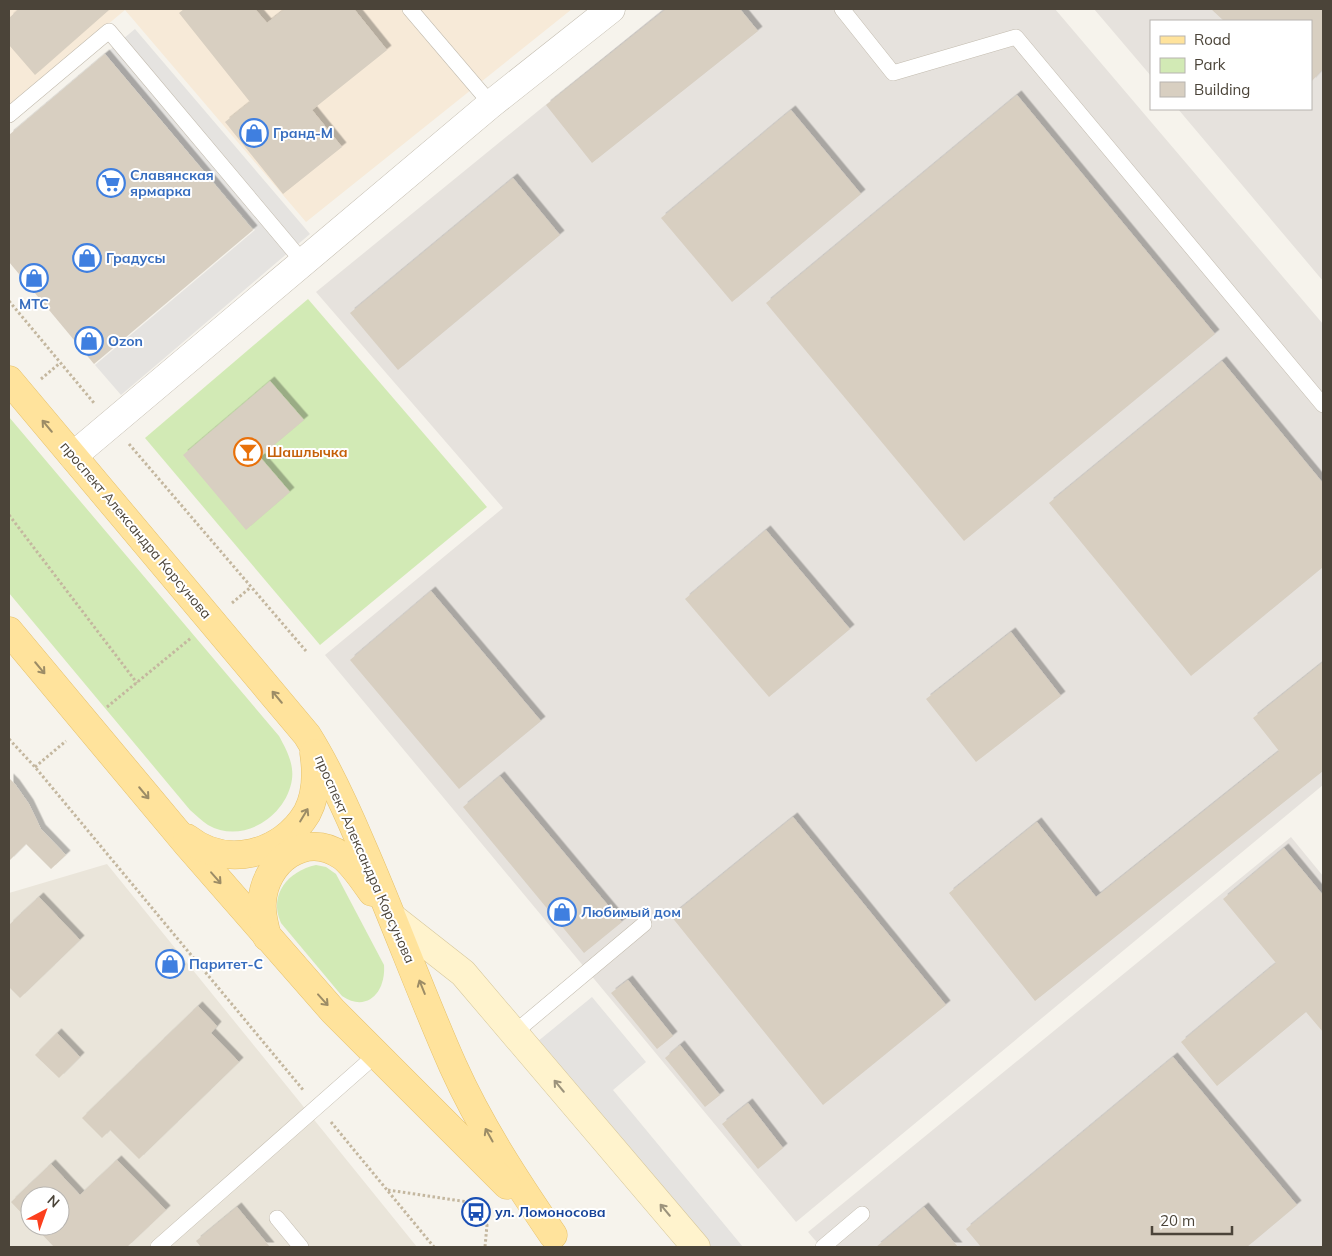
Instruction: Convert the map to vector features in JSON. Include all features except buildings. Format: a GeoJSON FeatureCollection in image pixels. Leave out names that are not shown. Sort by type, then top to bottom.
{"type":"FeatureCollection","features":[{"type":"Feature","properties":{"kind":"main road","name":"проспект Александра Корсунова"},"geometry":{"type":"LineString","coordinates":[[9,380],[307,735],[321,757],[337,790],[393,918],[454,1067],[503,1159],[559,1241]]}},
{"type":"Feature","properties":{"kind":"main road","name":"проспект Александра Корсунова"},"geometry":{"type":"LineString","coordinates":[[13,639],[173,828],[333,1011],[559,1241]]}},
{"type":"Feature","properties":{"kind":"main road"},"geometry":{"type":"LineString","coordinates":[[173,828],[198,847],[228,855],[259,852],[288,836],[308,812],[316,780],[313,748],[307,735]]}},
{"type":"Feature","properties":{"kind":"main road"},"geometry":{"type":"LineString","coordinates":[[267,937],[262,915],[262,903],[267,880],[282,858],[305,847],[317,846],[344,857],[393,918]]}},
{"type":"Feature","properties":{"kind":"street"},"geometry":{"type":"LineString","coordinates":[[73,456],[491,104],[611,9]]}},
{"type":"Feature","properties":{"kind":"street"},"geometry":{"type":"LineString","coordinates":[[393,918],[463,973],[696,1247]]}},
{"type":"Feature","properties":{"kind":"lane"},"geometry":{"type":"LineString","coordinates":[[410,9],[491,104]]}},
{"type":"Feature","properties":{"kind":"lane"},"geometry":{"type":"LineString","coordinates":[[842,9],[893,73],[1016,37],[1323,405]]}},
{"type":"Feature","properties":{"kind":"lane"},"geometry":{"type":"LineString","coordinates":[[9,115],[108,30],[303,262]]}},
{"type":"Feature","properties":{"kind":"lane"},"geometry":{"type":"LineString","coordinates":[[514,1034],[644,924]]}},
{"type":"Feature","properties":{"kind":"lane"},"geometry":{"type":"LineString","coordinates":[[158,1247],[376,1054]]}},
{"type":"Feature","properties":{"kind":"lane"},"geometry":{"type":"LineString","coordinates":[[823,1247],[862,1214]]}},
{"type":"Feature","properties":{"kind":"lane"},"geometry":{"type":"LineString","coordinates":[[276,1218],[301,1247]]}},
{"type":"Feature","properties":{"kind":"path"},"geometry":{"type":"LineString","coordinates":[[9,301],[306,651]]}},
{"type":"Feature","properties":{"kind":"path"},"geometry":{"type":"LineString","coordinates":[[9,515],[137,683]]}},
{"type":"Feature","properties":{"kind":"path"},"geometry":{"type":"LineString","coordinates":[[35,767],[251,588]]}},
{"type":"Feature","properties":{"kind":"path"},"geometry":{"type":"LineString","coordinates":[[9,739],[35,767],[434,1247]]}},
{"type":"Feature","properties":{"kind":"path"},"geometry":{"type":"LineString","coordinates":[[388,1190],[468,1202],[487,1225],[485,1247]]}},
{"type":"Feature","properties":{"kind":"shaded area"},"geometry":{"type":"Polygon","coordinates":[[[9,9],[572,9],[306,222],[125,10],[9,107],[9,9]]]}},
{"type":"Feature","properties":{"kind":"shaded area"},"geometry":{"type":"Polygon","coordinates":[[[663,9],[1055,9],[1323,324],[1323,785],[796,1222],[325,655],[503,508],[316,292],[663,9]]]}},
{"type":"Feature","properties":{"kind":"shaded area"},"geometry":{"type":"Polygon","coordinates":[[[1094,9],[1323,9],[1323,281],[1179,110],[1312,110],[1312,20],[1150,20],[1150,75],[1094,9]]]}},
{"type":"Feature","properties":{"kind":"shaded area"},"geometry":{"type":"Polygon","coordinates":[[[135,29],[310,234],[121,395],[95,365],[255,230],[105,54],[135,29]]]}},
{"type":"Feature","properties":{"kind":"shaded area"},"geometry":{"type":"Polygon","coordinates":[[[1291,837],[1323,876],[1323,1247],[821,1247],[808,1232],[1291,837]]]}},
{"type":"Feature","properties":{"kind":"shaded area"},"geometry":{"type":"Polygon","coordinates":[[[107,864],[417,1247],[9,1247],[9,893],[107,864]]]}},
{"type":"Feature","properties":{"kind":"shaded area"},"geometry":{"type":"Polygon","coordinates":[[[592,997],[646,1062],[613,1090],[743,1247],[707,1247],[537,1042],[592,997]]]}},
{"type":"Feature","properties":{"kind":"green space"},"geometry":{"type":"Polygon","coordinates":[[[308,299],[487,507],[320,645],[145,438],[308,299]]]}},
{"type":"Feature","properties":{"kind":"green space"},"geometry":{"type":"Polygon","coordinates":[[[9,417],[279,736],[291,762],[292,779],[282,805],[261,823],[249,829],[221,830],[208,825],[190,810],[9,593],[9,417]]]}},
{"type":"Feature","properties":{"kind":"green space"},"geometry":{"type":"Polygon","coordinates":[[[316,865],[326,867],[336,874],[384,965],[382,984],[373,997],[367,1001],[351,1001],[342,996],[281,923],[277,903],[283,886],[297,873],[316,865]]]}},
{"type":"Feature","properties":{"kind":"place","name":"Гранд-М"},"geometry":{"type":"Point","coordinates":[254,133]}},
{"type":"Feature","properties":{"kind":"place","name":"Славянская ярмарка"},"geometry":{"type":"Point","coordinates":[111,183]}},
{"type":"Feature","properties":{"kind":"place","name":"Градусы"},"geometry":{"type":"Point","coordinates":[87,258]}},
{"type":"Feature","properties":{"kind":"place","name":"МТС"},"geometry":{"type":"Point","coordinates":[34,278]}},
{"type":"Feature","properties":{"kind":"place","name":"Ozon"},"geometry":{"type":"Point","coordinates":[89,341]}},
{"type":"Feature","properties":{"kind":"place","name":"Шашлычка"},"geometry":{"type":"Point","coordinates":[248,452]}},
{"type":"Feature","properties":{"kind":"place","name":"Любимый дом"},"geometry":{"type":"Point","coordinates":[562,912]}},
{"type":"Feature","properties":{"kind":"place","name":"Паритет-С"},"geometry":{"type":"Point","coordinates":[170,964]}},
{"type":"Feature","properties":{"kind":"place","name":"ул. Ломоносова"},"geometry":{"type":"Point","coordinates":[476,1212]}}]}
